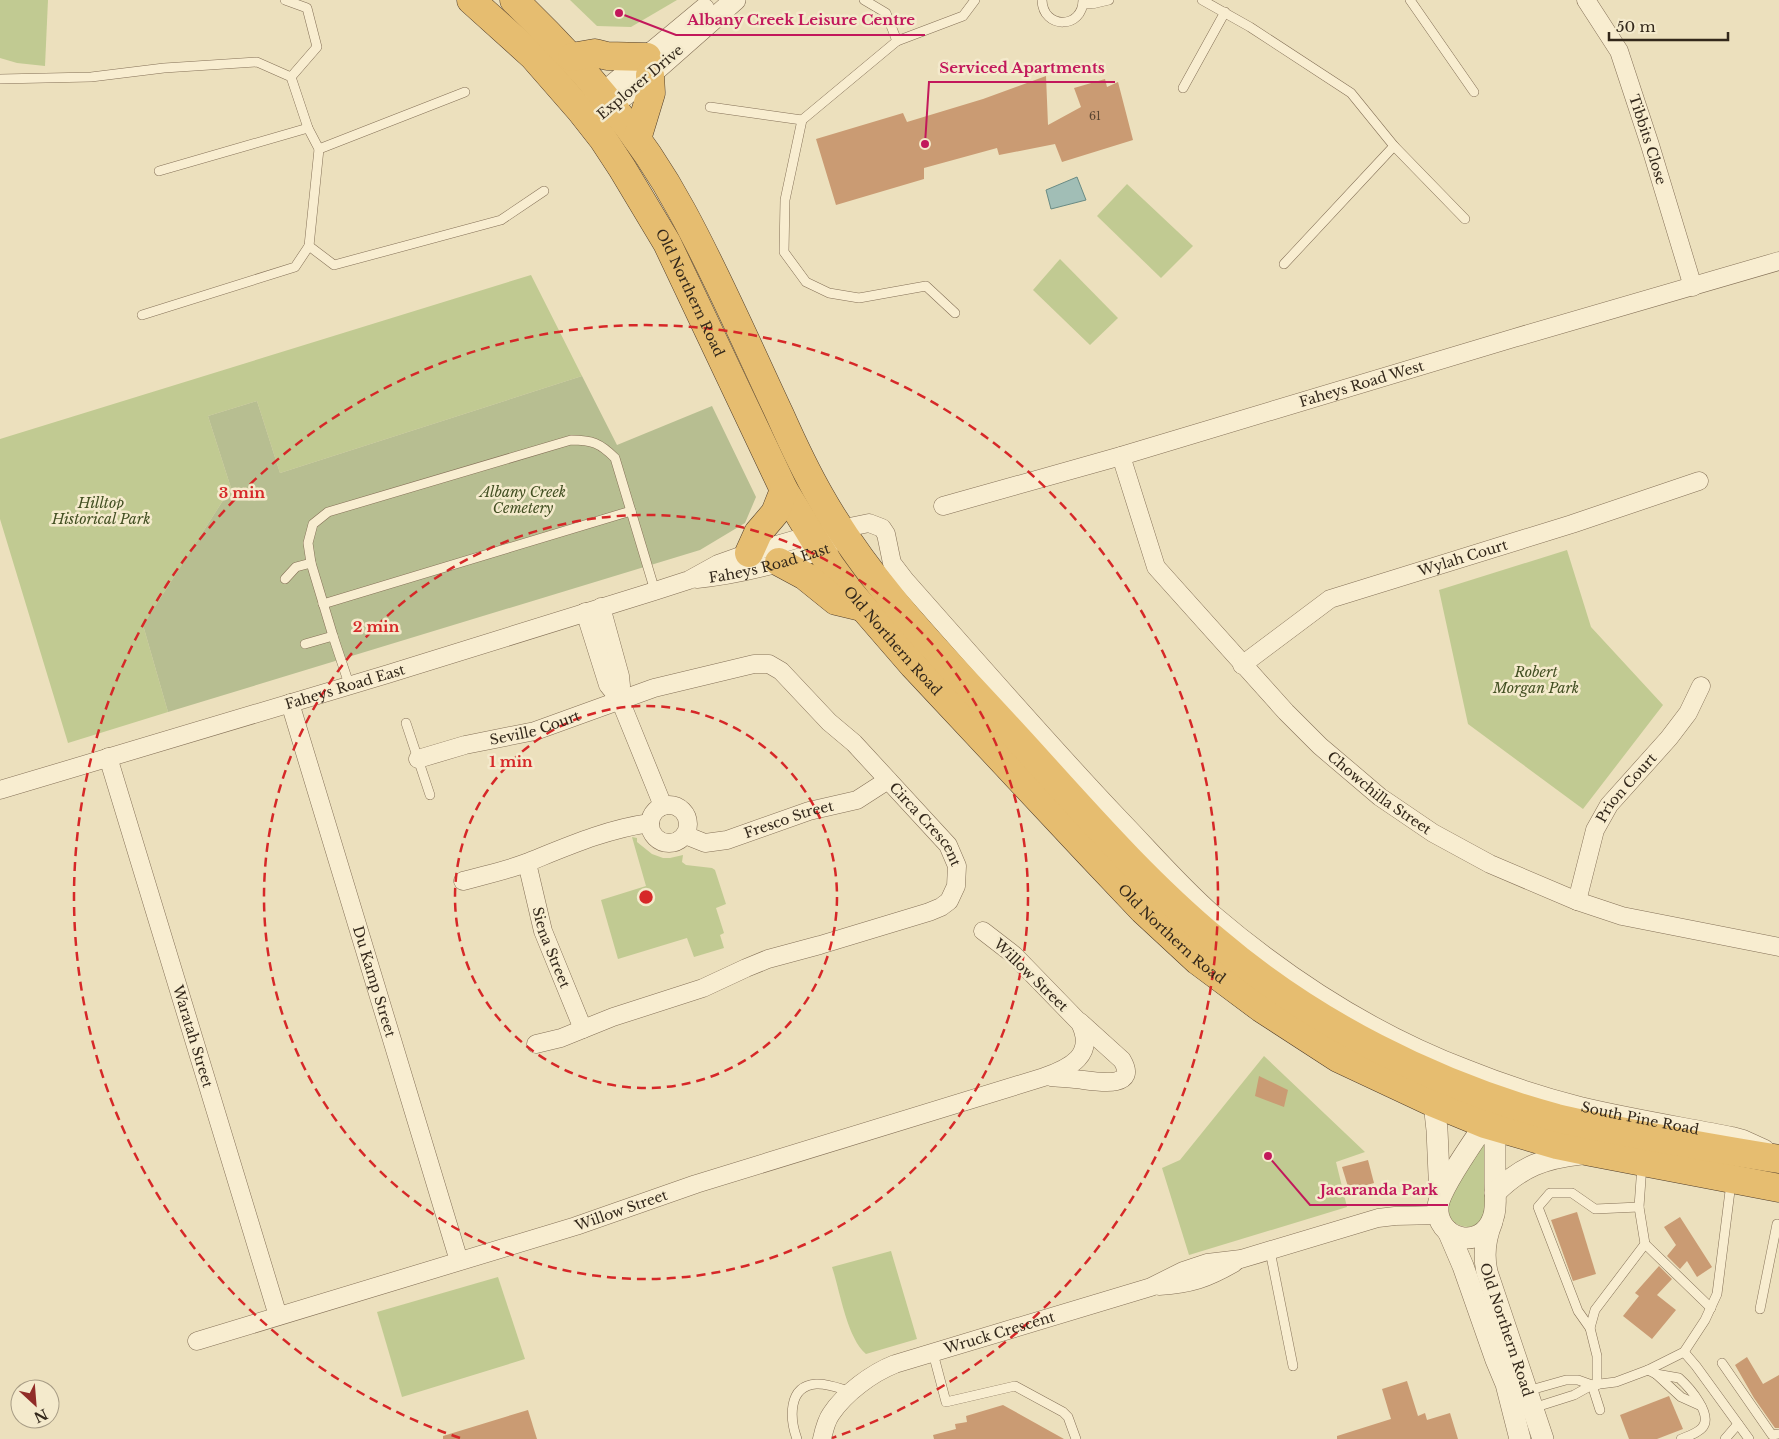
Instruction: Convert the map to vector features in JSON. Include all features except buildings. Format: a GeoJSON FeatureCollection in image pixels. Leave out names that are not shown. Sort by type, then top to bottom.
{"type":"FeatureCollection","features":[{"type":"Feature","properties":{"kind":"highway","name":"Old Northern Road"},"geometry":{"type":"LineString","coordinates":[[471,0],[533,56],[603,139],[633,185],[667,244],[784,490],[816,543],[849,591],[913,665],[1143,910],[1198,961],[1261,1008],[1338,1058],[1434,1103],[1490,1125]]}},
{"type":"Feature","properties":{"kind":"highway","name":"Old Northern Road"},"geometry":{"type":"LineString","coordinates":[[514,0],[572,57],[608,100],[666,182],[725,297],[822,500],[878,584],[897,606],[1100,829],[1159,890],[1217,942],[1285,994],[1350,1033],[1427,1071],[1499,1090]]}},
{"type":"Feature","properties":{"kind":"highway"},"geometry":{"type":"LineString","coordinates":[[572,57],[595,53],[649,66],[652,93],[637,139]]}},
{"type":"Feature","properties":{"kind":"highway"},"geometry":{"type":"LineString","coordinates":[[749,553],[758,533],[775,513],[784,490]]}},
{"type":"Feature","properties":{"kind":"highway"},"geometry":{"type":"LineString","coordinates":[[779,562],[805,576],[836,601],[863,607]]}},
{"type":"Feature","properties":{"kind":"highway"},"geometry":{"type":"LineString","coordinates":[[1490,1125],[1499,1090]]}},
{"type":"Feature","properties":{"kind":"highway","name":"South Pine Road"},"geometry":{"type":"LineString","coordinates":[[1499,1090],[1575,1122],[1734,1166],[1779,1188]]}},
{"type":"Feature","properties":{"kind":"highway","name":"South Pine Road"},"geometry":{"type":"LineString","coordinates":[[1490,1125],[1557,1145],[1643,1162],[1734,1166],[1779,1158]]}},
{"type":"Feature","properties":{"kind":"street","name":"Explorer Drive"},"geometry":{"type":"LineString","coordinates":[[649,66],[714,0]]}},
{"type":"Feature","properties":{"kind":"street","name":"Explorer Drive"},"geometry":{"type":"LineString","coordinates":[[586,117],[735,0]]}},
{"type":"Feature","properties":{"kind":"street","name":"Tibbits Close"},"geometry":{"type":"LineString","coordinates":[[1586,0],[1619,51],[1693,287]]}},
{"type":"Feature","properties":{"kind":"street","name":"Faheys Road West"},"geometry":{"type":"LineString","coordinates":[[943,506],[1121,456],[1779,261]]}},
{"type":"Feature","properties":{"kind":"street","name":"Chowchilla Street"},"geometry":{"type":"LineString","coordinates":[[1121,456],[1156,567],[1286,712],[1320,746],[1380,797],[1433,833],[1490,864],[1577,901],[1622,916],[1779,947]]}},
{"type":"Feature","properties":{"kind":"street","name":"Wylah Court"},"geometry":{"type":"LineString","coordinates":[[1242,665],[1330,599],[1572,524],[1698,482]]}},
{"type":"Feature","properties":{"kind":"street","name":"Faheys Road East"},"geometry":{"type":"LineString","coordinates":[[0,790],[349,684],[388,674],[655,591],[689,580],[718,564],[749,553],[816,543],[844,535]]}},
{"type":"Feature","properties":{"kind":"street","name":"Faheys Road East"},"geometry":{"type":"LineString","coordinates":[[689,580],[722,576],[779,562],[816,543]]}},
{"type":"Feature","properties":{"kind":"street"},"geometry":{"type":"LineString","coordinates":[[593,609],[608,685],[620,700],[663,806]]}},
{"type":"Feature","properties":{"kind":"street","name":"Circa Crescent"},"geometry":{"type":"LineString","coordinates":[[536,1044],[561,1038],[625,1012],[703,988],[768,959],[820,946],[930,912],[945,904],[953,894],[958,878],[957,866],[946,843],[854,743],[829,722],[781,671],[769,664],[759,663],[691,678],[620,700]]}},
{"type":"Feature","properties":{"kind":"street","name":"Prion Court"},"geometry":{"type":"LineString","coordinates":[[1577,901],[1595,830],[1610,806],[1669,738],[1688,713],[1701,686]]}},
{"type":"Feature","properties":{"kind":"street","name":"Seville Court"},"geometry":{"type":"LineString","coordinates":[[418,760],[465,745],[546,728],[620,700]]}},
{"type":"Feature","properties":{"kind":"street","name":"Du Kamp Street"},"geometry":{"type":"LineString","coordinates":[[290,703],[459,1261]]}},
{"type":"Feature","properties":{"kind":"street","name":"Waratah Street"},"geometry":{"type":"LineString","coordinates":[[108,757],[278,1316]]}},
{"type":"Feature","properties":{"kind":"street","name":"Fresco Street"},"geometry":{"type":"LineString","coordinates":[[685,835],[705,843],[727,840],[802,813],[856,800],[888,780]]}},
{"type":"Feature","properties":{"kind":"street"},"geometry":{"type":"LineString","coordinates":[[663,806],[675,806],[685,812],[688,823],[685,835],[676,842],[663,842],[653,835],[650,823],[653,813],[663,806]]}},
{"type":"Feature","properties":{"kind":"street"},"geometry":{"type":"LineString","coordinates":[[463,881],[527,862],[598,835],[630,826],[650,823]]}},
{"type":"Feature","properties":{"kind":"street","name":"Siena Street"},"geometry":{"type":"LineString","coordinates":[[527,862],[543,931],[583,1029]]}},
{"type":"Feature","properties":{"kind":"street","name":"Willow Street"},"geometry":{"type":"LineString","coordinates":[[983,931],[1014,955],[1078,1020],[1122,1060],[1125,1068],[1124,1076],[1121,1080],[1110,1083],[1044,1077]]}},
{"type":"Feature","properties":{"kind":"street","name":"Willow Street"},"geometry":{"type":"LineString","coordinates":[[197,1341],[576,1226],[705,1181],[1044,1077],[1069,1067],[1082,1054],[1085,1038],[1078,1020]]}},
{"type":"Feature","properties":{"kind":"street","name":"South Pine Road"},"geometry":{"type":"LineString","coordinates":[[1499,1090],[1537,1094],[1582,1106],[1744,1139],[1779,1158]]}},
{"type":"Feature","properties":{"kind":"street"},"geometry":{"type":"LineString","coordinates":[[1434,1103],[1442,1214],[1461,1238],[1472,1238],[1484,1232],[1493,1219]]}},
{"type":"Feature","properties":{"kind":"street"},"geometry":{"type":"LineString","coordinates":[[1442,1214],[1490,1125]]}},
{"type":"Feature","properties":{"kind":"street","name":"Old Northern Road"},"geometry":{"type":"LineString","coordinates":[[1490,1125],[1495,1193],[1493,1219],[1485,1242],[1486,1267],[1543,1439]]}},
{"type":"Feature","properties":{"kind":"street"},"geometry":{"type":"LineString","coordinates":[[1495,1193],[1517,1174],[1536,1163],[1553,1158],[1591,1152]]}},
{"type":"Feature","properties":{"kind":"street","name":"Old Northern Road"},"geometry":{"type":"LineString","coordinates":[[1442,1214],[1472,1288],[1506,1384],[1520,1439]]}},
{"type":"Feature","properties":{"kind":"street","name":"Wruck Crescent"},"geometry":{"type":"LineString","coordinates":[[822,1439],[831,1414],[839,1404],[878,1372],[895,1364],[1151,1287],[1183,1271],[1207,1263],[1241,1259],[1378,1218],[1442,1214]]}},
{"type":"Feature","properties":{"kind":"street","name":"Wruck Crescent"},"geometry":{"type":"LineString","coordinates":[[833,1439],[840,1415],[852,1392]]}},
{"type":"Feature","properties":{"kind":"street"},"geometry":{"type":"LineString","coordinates":[[1511,1406],[1530,1400]]}},
{"type":"Feature","properties":{"kind":"lane"},"geometry":{"type":"LineString","coordinates":[[285,0],[308,8],[316,47],[291,77]]}},
{"type":"Feature","properties":{"kind":"lane"},"geometry":{"type":"LineString","coordinates":[[864,0],[886,13],[897,41]]}},
{"type":"Feature","properties":{"kind":"lane"},"geometry":{"type":"LineString","coordinates":[[955,313],[926,286],[859,298],[829,293],[806,282],[784,252],[785,200],[802,120],[897,41],[963,16],[974,0]]}},
{"type":"Feature","properties":{"kind":"lane"},"geometry":{"type":"LineString","coordinates":[[1042,0],[1043,10],[1047,15],[1060,22],[1067,22],[1075,18],[1081,10],[1083,2],[1092,4],[1109,0]]}},
{"type":"Feature","properties":{"kind":"lane"},"geometry":{"type":"LineString","coordinates":[[1202,0],[1225,12],[1350,93],[1394,146],[1465,219]]}},
{"type":"Feature","properties":{"kind":"lane"},"geometry":{"type":"LineString","coordinates":[[1410,0],[1474,92]]}},
{"type":"Feature","properties":{"kind":"lane"},"geometry":{"type":"LineString","coordinates":[[1183,88],[1225,12]]}},
{"type":"Feature","properties":{"kind":"lane"},"geometry":{"type":"LineString","coordinates":[[0,79],[91,77],[164,68],[257,62],[291,77],[308,128],[320,149],[309,246],[295,267],[142,315]]}},
{"type":"Feature","properties":{"kind":"lane"},"geometry":{"type":"LineString","coordinates":[[320,149],[465,92]]}},
{"type":"Feature","properties":{"kind":"lane"},"geometry":{"type":"LineString","coordinates":[[710,107],[802,120]]}},
{"type":"Feature","properties":{"kind":"lane"},"geometry":{"type":"LineString","coordinates":[[160,171],[308,128]]}},
{"type":"Feature","properties":{"kind":"lane"},"geometry":{"type":"LineString","coordinates":[[1284,264],[1394,146]]}},
{"type":"Feature","properties":{"kind":"lane"},"geometry":{"type":"LineString","coordinates":[[309,246],[334,265],[500,220],[544,191]]}},
{"type":"Feature","properties":{"kind":"lane"},"geometry":{"type":"LineString","coordinates":[[349,684],[311,563],[308,543],[313,524],[328,512],[572,440],[587,440],[603,446],[614,458],[655,591]]}},
{"type":"Feature","properties":{"kind":"lane"},"geometry":{"type":"LineString","coordinates":[[323,604],[631,511]]}},
{"type":"Feature","properties":{"kind":"lane"},"geometry":{"type":"LineString","coordinates":[[285,579],[296,567],[311,563]]}},
{"type":"Feature","properties":{"kind":"lane"},"geometry":{"type":"LineString","coordinates":[[305,644],[333,636]]}},
{"type":"Feature","properties":{"kind":"lane"},"geometry":{"type":"LineString","coordinates":[[406,723],[430,795]]}},
{"type":"Feature","properties":{"kind":"lane"},"geometry":{"type":"LineString","coordinates":[[1643,1162],[1640,1175],[1639,1207],[1645,1244],[1711,1308]]}},
{"type":"Feature","properties":{"kind":"lane"},"geometry":{"type":"LineString","coordinates":[[1530,1400],[1574,1396],[1595,1385],[1616,1382],[1652,1372],[1684,1352],[1718,1294],[1734,1166]]}},
{"type":"Feature","properties":{"kind":"lane"},"geometry":{"type":"LineString","coordinates":[[1600,1410],[1595,1385],[1597,1356],[1590,1328],[1578,1311],[1538,1207],[1550,1193],[1572,1193],[1595,1209],[1639,1207]]}},
{"type":"Feature","properties":{"kind":"lane"},"geometry":{"type":"LineString","coordinates":[[1760,1309],[1777,1224]]}},
{"type":"Feature","properties":{"kind":"lane"},"geometry":{"type":"LineString","coordinates":[[1590,1328],[1595,1310],[1645,1244]]}},
{"type":"Feature","properties":{"kind":"lane"},"geometry":{"type":"LineString","coordinates":[[1270,1251],[1293,1366]]}},
{"type":"Feature","properties":{"kind":"lane"},"geometry":{"type":"LineString","coordinates":[[1684,1352],[1749,1439]]}},
{"type":"Feature","properties":{"kind":"lane"},"geometry":{"type":"LineString","coordinates":[[933,1353],[946,1402],[1014,1386],[1063,1412],[1068,1417],[1076,1439]]}},
{"type":"Feature","properties":{"kind":"lane"},"geometry":{"type":"LineString","coordinates":[[1722,1363],[1772,1435],[1779,1434]]}},
{"type":"Feature","properties":{"kind":"lane"},"geometry":{"type":"LineString","coordinates":[[1652,1372],[1679,1378],[1705,1413],[1705,1423],[1702,1429],[1681,1439]]}},
{"type":"Feature","properties":{"kind":"lane"},"geometry":{"type":"LineString","coordinates":[[1652,1372],[1681,1397],[1701,1406]]}},
{"type":"Feature","properties":{"kind":"lane"},"geometry":{"type":"LineString","coordinates":[[1530,1400],[1569,1379],[1595,1385]]}},
{"type":"Feature","properties":{"kind":"lane"},"geometry":{"type":"LineString","coordinates":[[796,1439],[791,1411],[795,1400],[802,1391],[811,1385],[817,1384],[852,1392]]}},
{"type":"Feature","properties":{"kind":"lane"},"geometry":{"type":"LineString","coordinates":[[1725,1439],[1738,1424]]}},
{"type":"Feature","properties":{"kind":"green space"},"geometry":{"type":"Polygon","coordinates":[[[0,0],[48,0],[45,66],[17,63],[0,58],[0,0]]]}},
{"type":"Feature","properties":{"kind":"green space"},"geometry":{"type":"Polygon","coordinates":[[[570,0],[677,0],[631,27],[597,26],[570,0]]]}},
{"type":"Feature","properties":{"kind":"green space"},"geometry":{"type":"Polygon","coordinates":[[[1127,184],[1193,246],[1161,278],[1097,216],[1127,184]]]}},
{"type":"Feature","properties":{"kind":"green space"},"geometry":{"type":"Polygon","coordinates":[[[1060,259],[1118,318],[1090,345],[1033,290],[1060,259]]]}},
{"type":"Feature","properties":{"kind":"green space","name":"Hilltop Historical Park"},"geometry":{"type":"Polygon","coordinates":[[[531,275],[582,376],[280,473],[257,401],[208,416],[231,488],[143,625],[168,712],[68,743],[0,519],[0,439],[531,275]]]}},
{"type":"Feature","properties":{"kind":"green space","name":"Albany Creek Cemetery"},"geometry":{"type":"Polygon","coordinates":[[[582,376],[617,445],[712,406],[756,497],[745,523],[700,550],[168,712],[143,625],[231,488],[208,416],[257,401],[280,473],[582,376]]]}},
{"type":"Feature","properties":{"kind":"green space","name":"Robert Morgan Park"},"geometry":{"type":"Polygon","coordinates":[[[1567,550],[1591,627],[1663,705],[1583,809],[1468,724],[1439,590],[1567,550]]]}},
{"type":"Feature","properties":{"kind":"green space"},"geometry":{"type":"Polygon","coordinates":[[[632,837],[637,838],[637,842],[652,854],[663,858],[683,855],[682,862],[686,865],[715,870],[726,904],[716,908],[724,933],[720,935],[724,948],[694,957],[687,938],[618,959],[601,900],[646,886],[632,837]]]}},
{"type":"Feature","properties":{"kind":"green space"},"geometry":{"type":"Polygon","coordinates":[[[1264,1056],[1365,1152],[1336,1162],[1347,1207],[1189,1255],[1162,1168],[1180,1160],[1264,1056]]]}},
{"type":"Feature","properties":{"kind":"green space"},"geometry":{"type":"Polygon","coordinates":[[[1483,1140],[1487,1141],[1485,1211],[1480,1222],[1470,1227],[1465,1227],[1451,1219],[1448,1209],[1449,1201],[1457,1183],[1483,1140]]]}},
{"type":"Feature","properties":{"kind":"green space"},"geometry":{"type":"Polygon","coordinates":[[[891,1251],[917,1339],[866,1354],[859,1347],[849,1326],[832,1267],[891,1251]]]}},
{"type":"Feature","properties":{"kind":"green space"},"geometry":{"type":"Polygon","coordinates":[[[498,1277],[525,1359],[402,1397],[377,1312],[498,1277]]]}},
{"type":"Feature","properties":{"kind":"water"},"geometry":{"type":"Polygon","coordinates":[[[1077,177],[1086,200],[1051,209],[1046,190],[1077,177]]]}},
{"type":"Feature","properties":{"kind":"place","name":"Albany Creek Leisure Centre"},"geometry":{"type":"Point","coordinates":[619,13]}},
{"type":"Feature","properties":{"kind":"place","name":"Serviced Apartments"},"geometry":{"type":"Point","coordinates":[925,144]}},
{"type":"Feature","properties":{"kind":"place","name":"Jacaranda Park"},"geometry":{"type":"Point","coordinates":[1268,1156]}}]}
